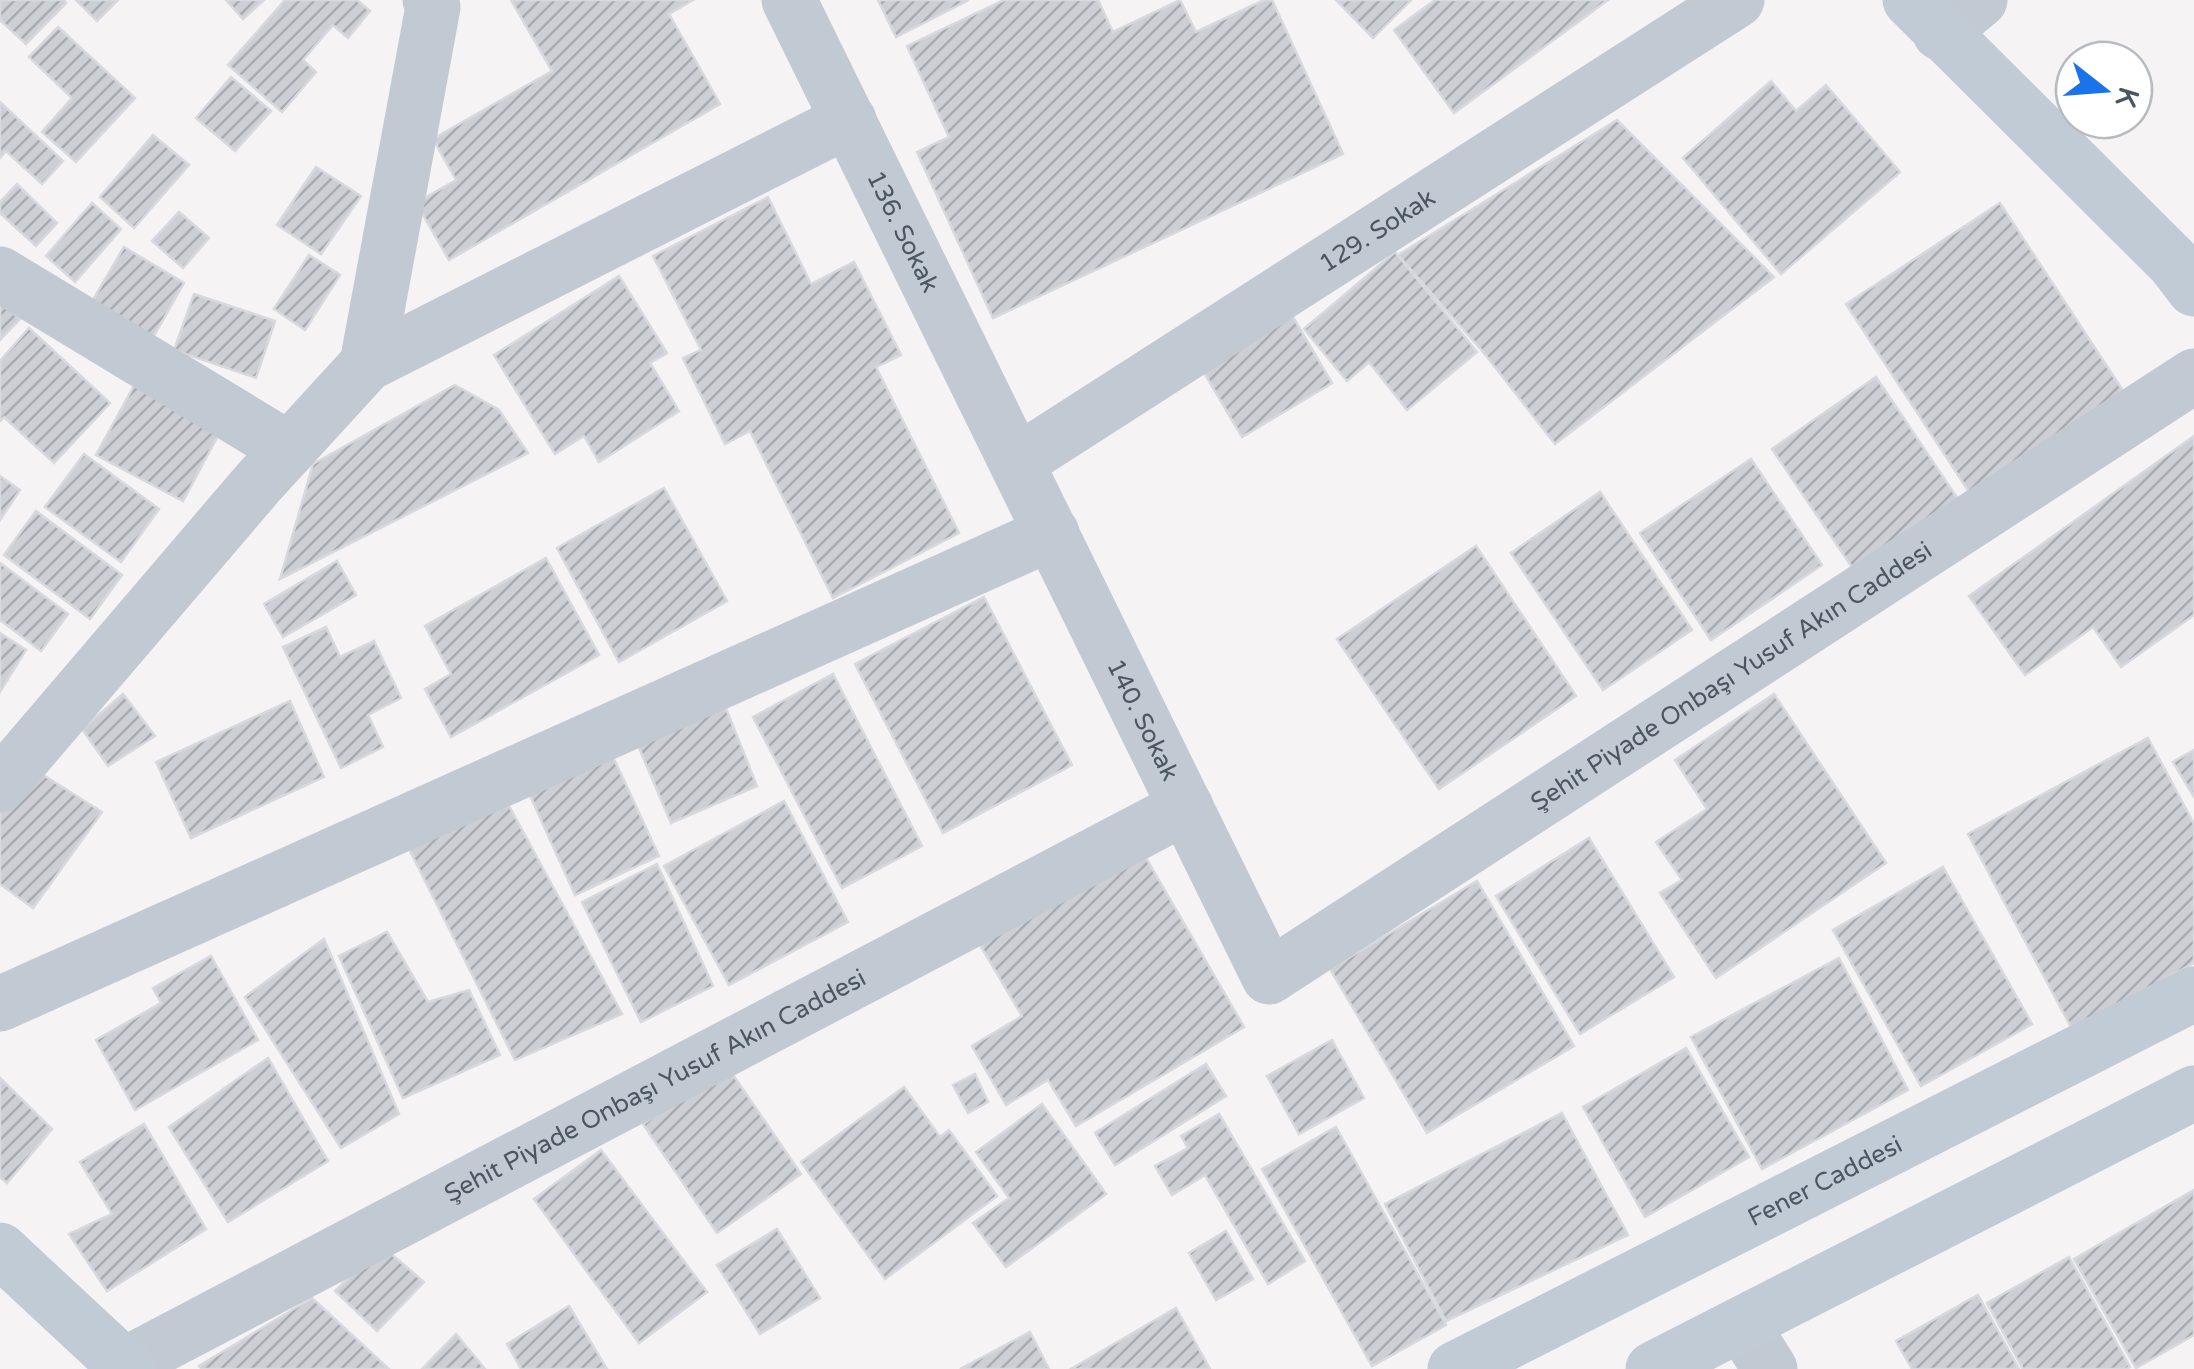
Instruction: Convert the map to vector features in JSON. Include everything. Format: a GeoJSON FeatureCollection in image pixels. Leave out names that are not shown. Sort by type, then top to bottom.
{"type":"FeatureCollection","features":[{"type":"Feature","properties":{"kind":"main road"},"geometry":{"type":"LineString","coordinates":[[1943,11],[2187,268]]}},
{"type":"Feature","properties":{"kind":"main road","name":"Fener Caddesi"},"geometry":{"type":"LineString","coordinates":[[1456,1369],[2194,994]]}},
{"type":"Feature","properties":{"kind":"main road"},"geometry":{"type":"LineString","coordinates":[[1653,1369],[1756,1347],[2194,1093]]}},
{"type":"Feature","properties":{"kind":"main road"},"geometry":{"type":"LineString","coordinates":[[0,1250],[126,1367]]}},
{"type":"Feature","properties":{"kind":"street"},"geometry":{"type":"LineString","coordinates":[[367,364],[433,7],[430,0]]}},
{"type":"Feature","properties":{"kind":"street","name":"136. Sokak"},"geometry":{"type":"LineString","coordinates":[[789,0],[1017,462]]}},
{"type":"Feature","properties":{"kind":"street","name":"129. Sokak"},"geometry":{"type":"LineString","coordinates":[[1017,462],[1737,0]]}},
{"type":"Feature","properties":{"kind":"street"},"geometry":{"type":"LineString","coordinates":[[0,785],[367,364],[850,120]]}},
{"type":"Feature","properties":{"kind":"street"},"geometry":{"type":"LineString","coordinates":[[0,274],[289,449]]}},
{"type":"Feature","properties":{"kind":"street","name":"Şehit Piyade Onbaşı Yusuf Akın Caddesi"},"geometry":{"type":"LineString","coordinates":[[1269,976],[2194,376]]}},
{"type":"Feature","properties":{"kind":"street","name":"140. Sokak"},"geometry":{"type":"LineString","coordinates":[[1017,462],[1269,976]]}},
{"type":"Feature","properties":{"kind":"street"},"geometry":{"type":"LineString","coordinates":[[0,1004],[1052,533]]}},
{"type":"Feature","properties":{"kind":"street","name":"Şehit Piyade Onbaşı Yusuf Akın Caddesi"},"geometry":{"type":"LineString","coordinates":[[126,1367],[1186,807]]}},
{"type":"Feature","properties":{"kind":"building"},"geometry":{"type":"Polygon","coordinates":[[[0,0],[66,3],[26,44],[0,20],[0,0]]]}},
{"type":"Feature","properties":{"kind":"building"},"geometry":{"type":"Polygon","coordinates":[[[76,0],[118,0],[97,21],[76,0]]]}},
{"type":"Feature","properties":{"kind":"building"},"geometry":{"type":"Polygon","coordinates":[[[226,0],[264,0],[243,19],[226,0]]]}},
{"type":"Feature","properties":{"kind":"building"},"geometry":{"type":"Polygon","coordinates":[[[285,0],[357,0],[370,11],[348,38],[333,25],[303,60],[316,72],[282,112],[228,65],[285,0]]]}},
{"type":"Feature","properties":{"kind":"building"},"geometry":{"type":"Polygon","coordinates":[[[511,0],[693,0],[669,14],[720,104],[449,260],[416,203],[456,180],[433,139],[552,71],[511,0]]]}},
{"type":"Feature","properties":{"kind":"building"},"geometry":{"type":"Polygon","coordinates":[[[878,0],[969,0],[896,37],[878,0]]]}},
{"type":"Feature","properties":{"kind":"building"},"geometry":{"type":"Polygon","coordinates":[[[1004,0],[1098,0],[1113,32],[1180,0],[1196,32],[1264,0],[1272,0],[1343,154],[993,318],[917,152],[949,137],[907,46],[1004,0]]]}},
{"type":"Feature","properties":{"kind":"building"},"geometry":{"type":"Polygon","coordinates":[[[1336,0],[1411,0],[1373,38],[1336,0]]]}},
{"type":"Feature","properties":{"kind":"building"},"geometry":{"type":"Polygon","coordinates":[[[1435,0],[1608,0],[1454,113],[1394,30],[1435,0]]]}},
{"type":"Feature","properties":{"kind":"building"},"geometry":{"type":"Polygon","coordinates":[[[58,27],[135,98],[76,162],[42,132],[72,98],[29,57],[58,27]]]}},
{"type":"Feature","properties":{"kind":"building"},"geometry":{"type":"Polygon","coordinates":[[[231,77],[271,111],[235,151],[196,118],[231,77]]]}},
{"type":"Feature","properties":{"kind":"building"},"geometry":{"type":"Polygon","coordinates":[[[1771,81],[1796,111],[1826,85],[1900,172],[1781,274],[1683,158],[1771,81]]]}},
{"type":"Feature","properties":{"kind":"building"},"geometry":{"type":"Polygon","coordinates":[[[0,102],[63,161],[42,184],[6,151],[0,158],[0,102]]]}},
{"type":"Feature","properties":{"kind":"building"},"geometry":{"type":"Polygon","coordinates":[[[1617,120],[1774,277],[1555,444],[1484,353],[1398,255],[1617,120]]]}},
{"type":"Feature","properties":{"kind":"building"},"geometry":{"type":"Polygon","coordinates":[[[153,135],[189,165],[134,228],[100,197],[153,135]]]}},
{"type":"Feature","properties":{"kind":"building"},"geometry":{"type":"Polygon","coordinates":[[[316,167],[361,196],[321,254],[277,225],[316,167]]]}},
{"type":"Feature","properties":{"kind":"building"},"geometry":{"type":"Polygon","coordinates":[[[17,184],[57,223],[36,246],[0,213],[0,202],[17,184]]]}},
{"type":"Feature","properties":{"kind":"building"},"geometry":{"type":"Polygon","coordinates":[[[768,197],[811,284],[854,262],[901,355],[876,367],[959,533],[833,598],[750,431],[725,444],[683,358],[701,350],[653,256],[768,197]]]}},
{"type":"Feature","properties":{"kind":"building"},"geometry":{"type":"Polygon","coordinates":[[[92,203],[121,229],[75,282],[46,256],[92,203]]]}},
{"type":"Feature","properties":{"kind":"building"},"geometry":{"type":"Polygon","coordinates":[[[2000,203],[2129,400],[1975,501],[1846,304],[2000,203]]]}},
{"type":"Feature","properties":{"kind":"building"},"geometry":{"type":"Polygon","coordinates":[[[179,212],[209,238],[183,268],[152,241],[179,212]]]}},
{"type":"Feature","properties":{"kind":"building"},"geometry":{"type":"Polygon","coordinates":[[[124,247],[184,283],[148,346],[87,310],[124,247]]]}},
{"type":"Feature","properties":{"kind":"building"},"geometry":{"type":"Polygon","coordinates":[[[1395,252],[1477,352],[1407,410],[1369,362],[1347,381],[1304,329],[1395,252]]]}},
{"type":"Feature","properties":{"kind":"building"},"geometry":{"type":"Polygon","coordinates":[[[309,255],[340,275],[305,330],[274,309],[309,255]]]}},
{"type":"Feature","properties":{"kind":"building"},"geometry":{"type":"Polygon","coordinates":[[[619,276],[667,353],[650,363],[679,411],[599,462],[584,436],[555,454],[494,355],[619,276]]]}},
{"type":"Feature","properties":{"kind":"building"},"geometry":{"type":"Polygon","coordinates":[[[194,294],[275,321],[256,378],[174,350],[194,294]]]}},
{"type":"Feature","properties":{"kind":"building"},"geometry":{"type":"Polygon","coordinates":[[[0,301],[20,319],[0,340],[0,301]]]}},
{"type":"Feature","properties":{"kind":"building"},"geometry":{"type":"Polygon","coordinates":[[[1290,312],[1332,383],[1242,437],[1200,366],[1290,312]]]}},
{"type":"Feature","properties":{"kind":"building"},"geometry":{"type":"Polygon","coordinates":[[[29,328],[110,403],[54,463],[4,417],[0,421],[0,361],[29,328]]]}},
{"type":"Feature","properties":{"kind":"building"},"geometry":{"type":"Polygon","coordinates":[[[1876,377],[1966,511],[1862,582],[1772,449],[1876,377]]]}},
{"type":"Feature","properties":{"kind":"building"},"geometry":{"type":"Polygon","coordinates":[[[135,384],[221,430],[183,501],[96,455],[135,384]]]}},
{"type":"Feature","properties":{"kind":"building"},"geometry":{"type":"Polygon","coordinates":[[[455,385],[499,410],[528,453],[280,579],[313,464],[455,385]]]}},
{"type":"Feature","properties":{"kind":"building"},"geometry":{"type":"Polygon","coordinates":[[[2194,436],[2194,615],[2121,667],[2093,627],[2025,675],[1969,596],[2194,436]]]}},
{"type":"Feature","properties":{"kind":"building"},"geometry":{"type":"Polygon","coordinates":[[[84,454],[159,509],[121,562],[45,507],[84,454]]]}},
{"type":"Feature","properties":{"kind":"building"},"geometry":{"type":"Polygon","coordinates":[[[1751,459],[1822,565],[1711,640],[1640,533],[1751,459]]]}},
{"type":"Feature","properties":{"kind":"building"},"geometry":{"type":"Polygon","coordinates":[[[0,476],[20,490],[0,520],[0,476]]]}},
{"type":"Feature","properties":{"kind":"building"},"geometry":{"type":"Polygon","coordinates":[[[664,488],[727,601],[619,662],[557,548],[664,488]]]}},
{"type":"Feature","properties":{"kind":"building"},"geometry":{"type":"Polygon","coordinates":[[[1600,492],[1692,630],[1603,690],[1511,553],[1600,492]]]}},
{"type":"Feature","properties":{"kind":"building"},"geometry":{"type":"Polygon","coordinates":[[[36,511],[122,575],[90,619],[4,555],[36,511]]]}},
{"type":"Feature","properties":{"kind":"building"},"geometry":{"type":"Polygon","coordinates":[[[1476,546],[1576,696],[1439,789],[1337,639],[1476,546]]]}},
{"type":"Feature","properties":{"kind":"building"},"geometry":{"type":"Polygon","coordinates":[[[546,558],[599,655],[451,737],[425,689],[451,674],[425,626],[546,558]]]}},
{"type":"Feature","properties":{"kind":"building"},"geometry":{"type":"Polygon","coordinates":[[[337,561],[356,595],[283,637],[264,604],[337,561]]]}},
{"type":"Feature","properties":{"kind":"building"},"geometry":{"type":"Polygon","coordinates":[[[0,563],[68,614],[41,651],[0,620],[0,563]]]}},
{"type":"Feature","properties":{"kind":"building"},"geometry":{"type":"Polygon","coordinates":[[[984,597],[1072,765],[943,833],[855,664],[984,597]]]}},
{"type":"Feature","properties":{"kind":"building"},"geometry":{"type":"Polygon","coordinates":[[[326,627],[340,657],[374,641],[401,698],[368,715],[383,747],[341,768],[283,647],[326,627]]]}},
{"type":"Feature","properties":{"kind":"building"},"geometry":{"type":"Polygon","coordinates":[[[0,633],[26,650],[0,692],[0,633]]]}},
{"type":"Feature","properties":{"kind":"building"},"geometry":{"type":"Polygon","coordinates":[[[833,674],[922,846],[842,888],[753,717],[833,674]]]}},
{"type":"Feature","properties":{"kind":"building"},"geometry":{"type":"Polygon","coordinates":[[[123,694],[155,736],[108,766],[82,729],[123,694]]]}},
{"type":"Feature","properties":{"kind":"building"},"geometry":{"type":"Polygon","coordinates":[[[1774,694],[1886,863],[1716,978],[1660,893],[1682,880],[1656,842],[1707,809],[1675,760],[1774,694]]]}},
{"type":"Feature","properties":{"kind":"building"},"geometry":{"type":"Polygon","coordinates":[[[290,701],[324,777],[191,838],[156,762],[290,701]]]}},
{"type":"Feature","properties":{"kind":"building"},"geometry":{"type":"Polygon","coordinates":[[[725,706],[757,786],[671,823],[637,743],[725,706]]]}},
{"type":"Feature","properties":{"kind":"building"},"geometry":{"type":"Polygon","coordinates":[[[2148,738],[2194,824],[2194,963],[2072,1029],[1968,834],[2148,738]]]}},
{"type":"Feature","properties":{"kind":"building"},"geometry":{"type":"Polygon","coordinates":[[[607,744],[659,856],[575,895],[524,782],[607,744]]]}},
{"type":"Feature","properties":{"kind":"building"},"geometry":{"type":"Polygon","coordinates":[[[2194,750],[2194,797],[2173,762],[2194,750]]]}},
{"type":"Feature","properties":{"kind":"building"},"geometry":{"type":"Polygon","coordinates":[[[37,771],[102,812],[33,908],[0,884],[0,814],[37,771]]]}},
{"type":"Feature","properties":{"kind":"building"},"geometry":{"type":"Polygon","coordinates":[[[784,801],[848,922],[729,985],[664,866],[784,801]]]}},
{"type":"Feature","properties":{"kind":"building"},"geometry":{"type":"Polygon","coordinates":[[[508,804],[622,1014],[515,1060],[406,843],[508,804]]]}},
{"type":"Feature","properties":{"kind":"building"},"geometry":{"type":"Polygon","coordinates":[[[1589,838],[1674,977],[1580,1034],[1496,896],[1589,838]]]}},
{"type":"Feature","properties":{"kind":"building"},"geometry":{"type":"Polygon","coordinates":[[[1142,851],[1244,1027],[1076,1126],[1048,1080],[1006,1105],[972,1046],[1022,1016],[980,945],[1142,851]]]}},
{"type":"Feature","properties":{"kind":"building"},"geometry":{"type":"Polygon","coordinates":[[[657,864],[713,986],[641,1022],[582,902],[657,864]]]}},
{"type":"Feature","properties":{"kind":"building"},"geometry":{"type":"Polygon","coordinates":[[[1943,867],[2032,1024],[1921,1086],[1833,930],[1943,867]]]}},
{"type":"Feature","properties":{"kind":"building"},"geometry":{"type":"Polygon","coordinates":[[[1477,881],[1574,1046],[1427,1133],[1330,969],[1477,881]]]}},
{"type":"Feature","properties":{"kind":"building"},"geometry":{"type":"Polygon","coordinates":[[[387,932],[428,1002],[469,990],[500,1055],[403,1098],[339,956],[387,932]]]}},
{"type":"Feature","properties":{"kind":"building"},"geometry":{"type":"Polygon","coordinates":[[[324,939],[399,1114],[341,1148],[245,997],[324,939]]]}},
{"type":"Feature","properties":{"kind":"building"},"geometry":{"type":"Polygon","coordinates":[[[211,956],[258,1040],[135,1110],[96,1040],[161,1003],[153,988],[211,956]]]}},
{"type":"Feature","properties":{"kind":"building"},"geometry":{"type":"Polygon","coordinates":[[[1839,958],[1908,1090],[1762,1169],[1691,1037],[1839,958]]]}},
{"type":"Feature","properties":{"kind":"building"},"geometry":{"type":"Polygon","coordinates":[[[1332,1040],[1364,1098],[1299,1134],[1267,1076],[1332,1040]]]}},
{"type":"Feature","properties":{"kind":"building"},"geometry":{"type":"Polygon","coordinates":[[[1686,1048],[1749,1157],[1645,1217],[1583,1107],[1686,1048]]]}},
{"type":"Feature","properties":{"kind":"building"},"geometry":{"type":"Polygon","coordinates":[[[268,1058],[328,1161],[228,1222],[169,1127],[268,1058]]]}},
{"type":"Feature","properties":{"kind":"building"},"geometry":{"type":"Polygon","coordinates":[[[1206,1064],[1226,1096],[1115,1165],[1095,1133],[1206,1064]]]}},
{"type":"Feature","properties":{"kind":"building"},"geometry":{"type":"Polygon","coordinates":[[[727,1066],[801,1174],[717,1233],[643,1124],[727,1066]]]}},
{"type":"Feature","properties":{"kind":"building"},"geometry":{"type":"Polygon","coordinates":[[[975,1074],[988,1102],[968,1113],[953,1085],[975,1074]]]}},
{"type":"Feature","properties":{"kind":"building"},"geometry":{"type":"Polygon","coordinates":[[[0,1078],[52,1129],[7,1183],[0,1177],[0,1078]]]}},
{"type":"Feature","properties":{"kind":"building"},"geometry":{"type":"Polygon","coordinates":[[[904,1087],[940,1137],[949,1130],[997,1196],[885,1279],[801,1162],[904,1087]]]}},
{"type":"Feature","properties":{"kind":"building"},"geometry":{"type":"Polygon","coordinates":[[[1042,1104],[1106,1194],[1006,1267],[973,1223],[1009,1198],[976,1152],[1042,1104]]]}},
{"type":"Feature","properties":{"kind":"building"},"geometry":{"type":"Polygon","coordinates":[[[1562,1113],[1628,1235],[1446,1321],[1385,1204],[1562,1113]]]}},
{"type":"Feature","properties":{"kind":"building"},"geometry":{"type":"Polygon","coordinates":[[[1219,1114],[1305,1261],[1268,1284],[1205,1175],[1172,1195],[1155,1166],[1188,1148],[1181,1136],[1219,1114]]]}},
{"type":"Feature","properties":{"kind":"building"},"geometry":{"type":"Polygon","coordinates":[[[144,1124],[206,1229],[107,1291],[69,1234],[112,1214],[80,1162],[144,1124]]]}},
{"type":"Feature","properties":{"kind":"building"},"geometry":{"type":"Polygon","coordinates":[[[1336,1127],[1446,1325],[1372,1366],[1262,1169],[1336,1127]]]}},
{"type":"Feature","properties":{"kind":"building"},"geometry":{"type":"Polygon","coordinates":[[[601,1150],[707,1292],[639,1343],[534,1199],[601,1150]]]}},
{"type":"Feature","properties":{"kind":"building"},"geometry":{"type":"Polygon","coordinates":[[[2194,1190],[2194,1335],[2136,1368],[2074,1259],[2194,1190]]]}},
{"type":"Feature","properties":{"kind":"building"},"geometry":{"type":"Polygon","coordinates":[[[777,1229],[820,1298],[760,1334],[717,1265],[777,1229]]]}},
{"type":"Feature","properties":{"kind":"building"},"geometry":{"type":"Polygon","coordinates":[[[1226,1231],[1253,1279],[1216,1300],[1189,1253],[1226,1231]]]}},
{"type":"Feature","properties":{"kind":"building"},"geometry":{"type":"Polygon","coordinates":[[[382,1246],[424,1282],[377,1331],[335,1291],[382,1246]]]}},
{"type":"Feature","properties":{"kind":"building"},"geometry":{"type":"Polygon","coordinates":[[[2069,1257],[2130,1367],[2023,1369],[1987,1303],[2069,1257]]]}},
{"type":"Feature","properties":{"kind":"building"},"geometry":{"type":"Polygon","coordinates":[[[1978,1295],[2019,1369],[1912,1369],[1896,1341],[1978,1295]]]}},
{"type":"Feature","properties":{"kind":"building"},"geometry":{"type":"Polygon","coordinates":[[[312,1298],[389,1369],[199,1366],[312,1298]]]}},
{"type":"Feature","properties":{"kind":"building"},"geometry":{"type":"Polygon","coordinates":[[[569,1306],[607,1369],[521,1369],[507,1344],[569,1306]]]}},
{"type":"Feature","properties":{"kind":"building"},"geometry":{"type":"Polygon","coordinates":[[[1176,1308],[1210,1369],[1071,1369],[1176,1308]]]}},
{"type":"Feature","properties":{"kind":"building"},"geometry":{"type":"Polygon","coordinates":[[[1030,1332],[1049,1369],[960,1369],[1030,1332]]]}},
{"type":"Feature","properties":{"kind":"building"},"geometry":{"type":"Polygon","coordinates":[[[456,1334],[485,1369],[422,1369],[456,1334]]]}}]}
